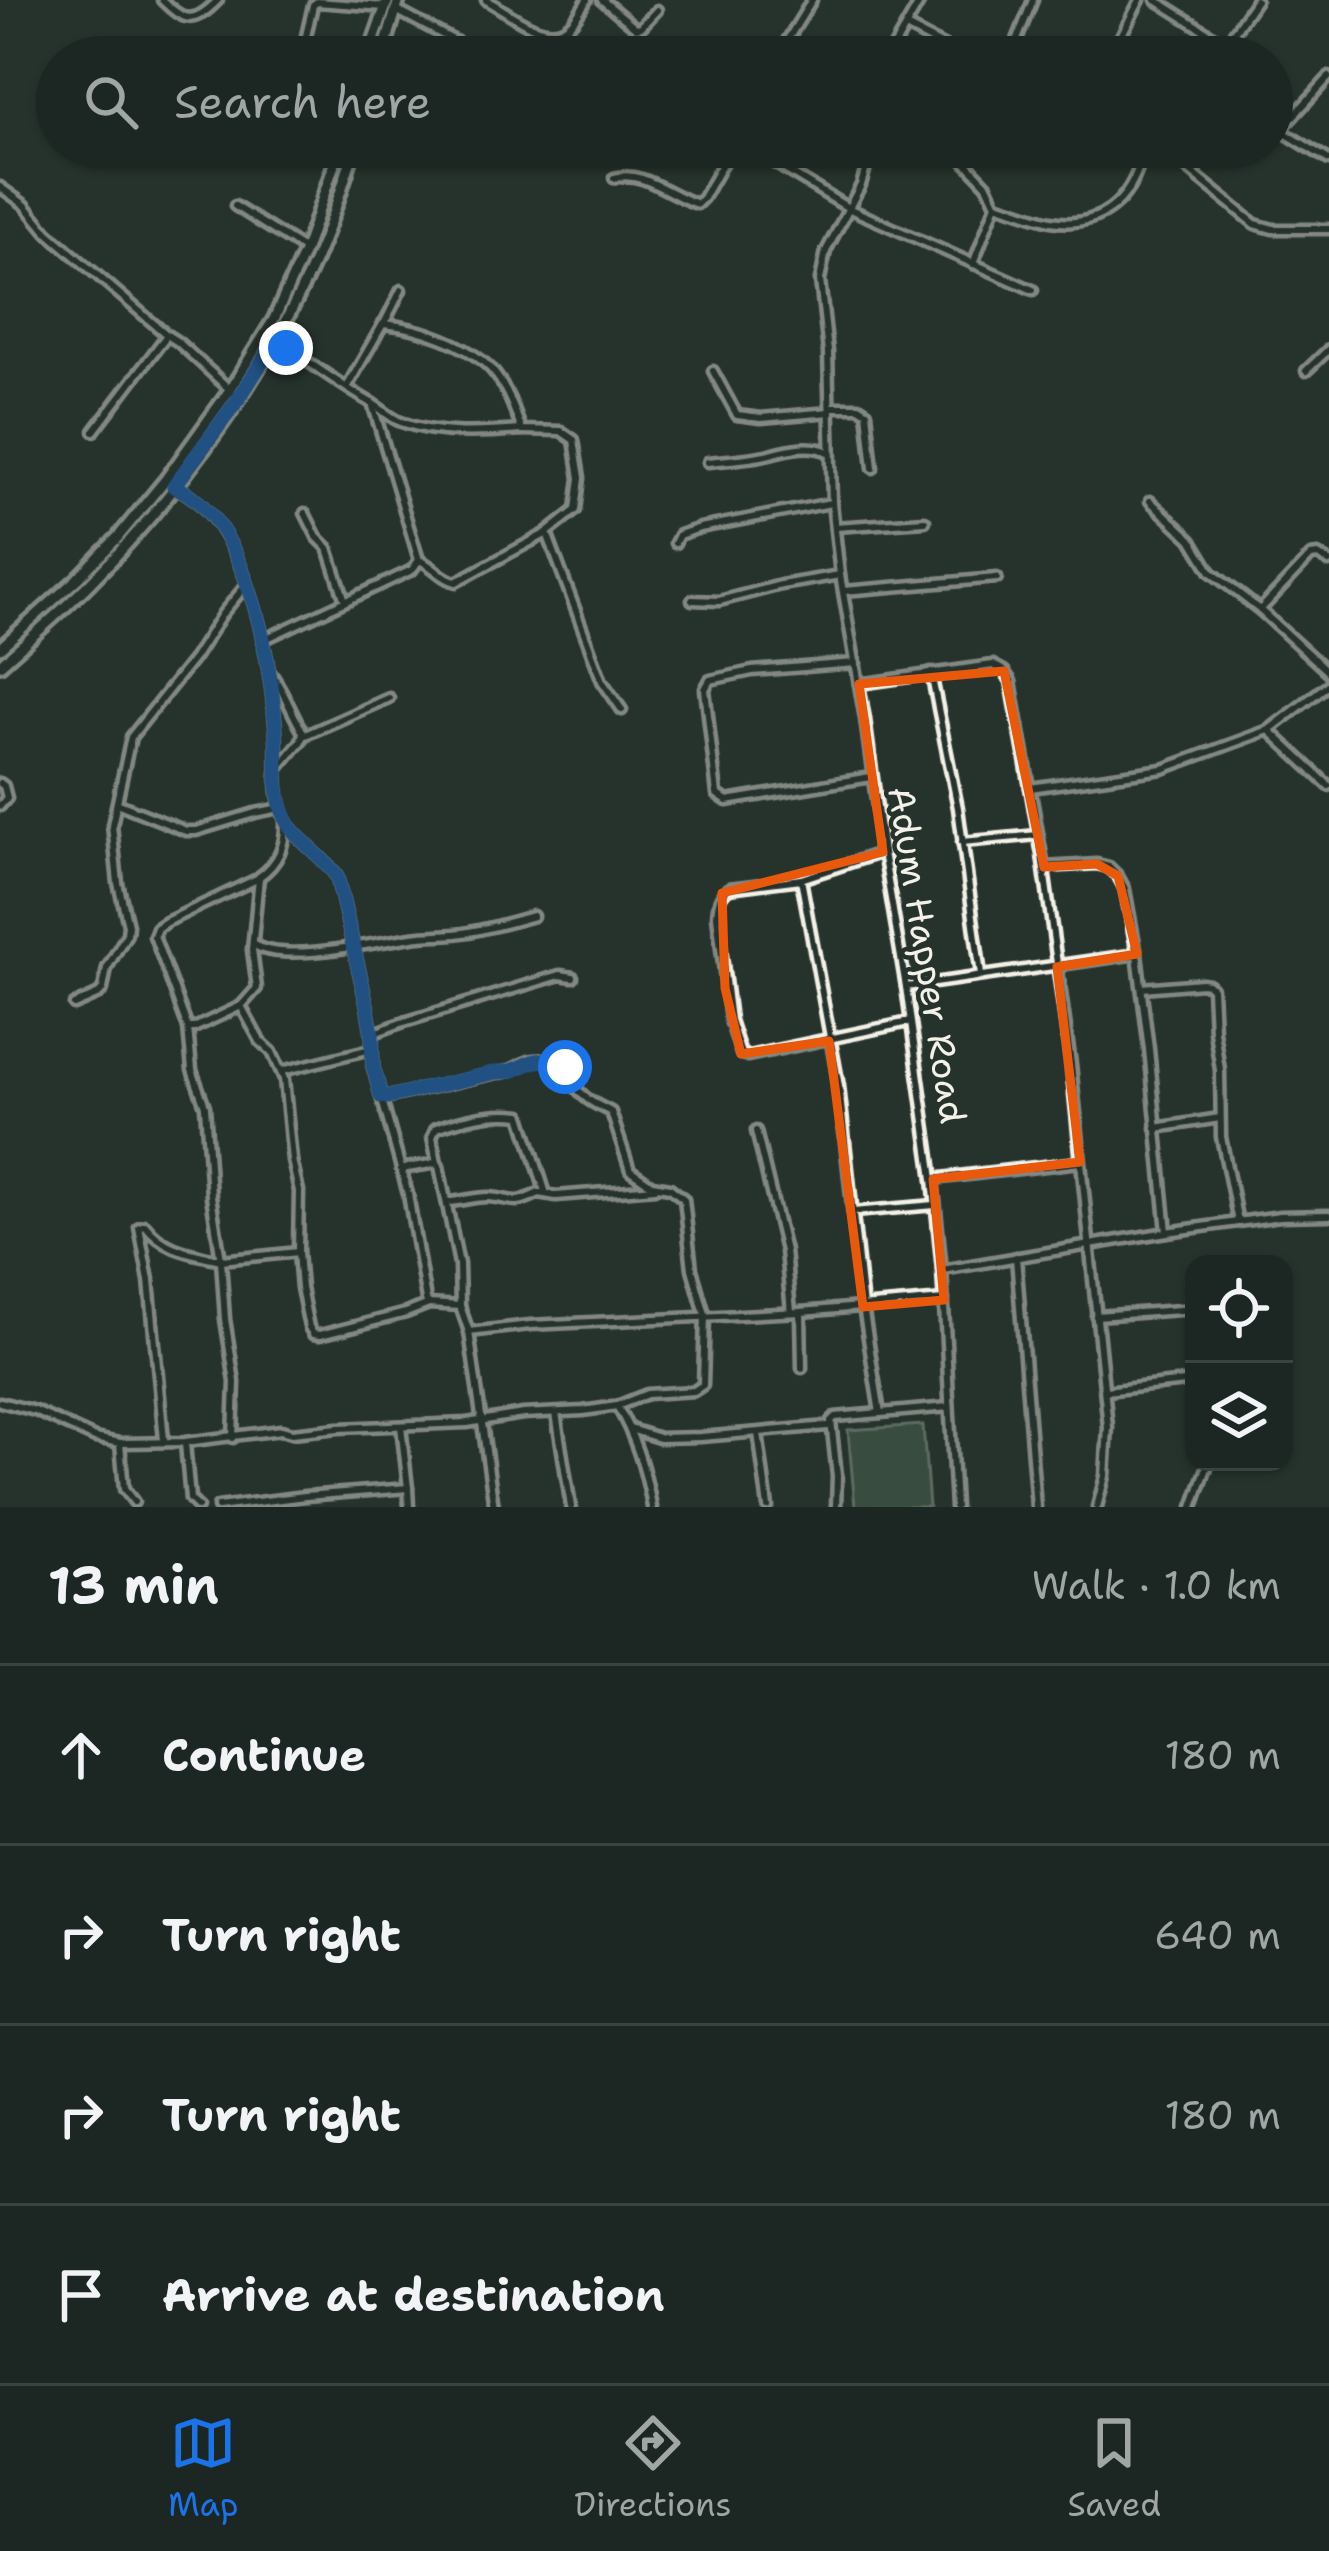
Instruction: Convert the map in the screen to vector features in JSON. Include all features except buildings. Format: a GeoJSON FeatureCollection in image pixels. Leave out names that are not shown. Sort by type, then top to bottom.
{"type":"FeatureCollection","features":[{"type":"Feature","properties":{"kind":"street"},"geometry":{"type":"LineString","coordinates":[[162,0],[187,19],[206,12],[218,0]]}},
{"type":"Feature","properties":{"kind":"street"},"geometry":{"type":"LineString","coordinates":[[486,0],[505,4],[536,29],[549,33],[571,24],[587,0]]}},
{"type":"Feature","properties":{"kind":"street"},"geometry":{"type":"LineString","coordinates":[[602,0],[636,28],[657,10]]}},
{"type":"Feature","properties":{"kind":"street"},"geometry":{"type":"LineString","coordinates":[[790,36],[812,0]]}},
{"type":"Feature","properties":{"kind":"street"},"geometry":{"type":"LineString","coordinates":[[901,36],[921,0]]}},
{"type":"Feature","properties":{"kind":"street"},"geometry":{"type":"LineString","coordinates":[[1018,36],[1033,0]]}},
{"type":"Feature","properties":{"kind":"street"},"geometry":{"type":"LineString","coordinates":[[1121,36],[1140,0]]}},
{"type":"Feature","properties":{"kind":"street"},"geometry":{"type":"LineString","coordinates":[[1156,0],[1213,36]]}},
{"type":"Feature","properties":{"kind":"street"},"geometry":{"type":"LineString","coordinates":[[1231,36],[1256,0]]}},
{"type":"Feature","properties":{"kind":"street"},"geometry":{"type":"LineString","coordinates":[[306,36],[317,2],[392,4],[448,36]]}},
{"type":"Feature","properties":{"kind":"street"},"geometry":{"type":"LineString","coordinates":[[378,36],[392,4]]}},
{"type":"Feature","properties":{"kind":"street"},"geometry":{"type":"LineString","coordinates":[[386,36],[392,4]]}},
{"type":"Feature","properties":{"kind":"street"},"geometry":{"type":"LineString","coordinates":[[906,27],[923,36]]}},
{"type":"Feature","properties":{"kind":"street"},"geometry":{"type":"LineString","coordinates":[[1293,117],[1329,77]]}},
{"type":"Feature","properties":{"kind":"street"},"geometry":{"type":"LineString","coordinates":[[1293,139],[1329,160]]}},
{"type":"Feature","properties":{"kind":"street"},"geometry":{"type":"LineString","coordinates":[[0,665],[127,544],[174,486],[235,394],[341,168]]}},
{"type":"Feature","properties":{"kind":"street"},"geometry":{"type":"LineString","coordinates":[[0,648],[118,537],[275,341],[318,254],[344,168]]}},
{"type":"Feature","properties":{"kind":"street"},"geometry":{"type":"LineString","coordinates":[[614,178],[638,177],[697,204],[720,168]]}},
{"type":"Feature","properties":{"kind":"street"},"geometry":{"type":"LineString","coordinates":[[783,168],[850,209],[1033,290]]}},
{"type":"Feature","properties":{"kind":"street","name":"Adum Happer Road"},"geometry":{"type":"LineString","coordinates":[[867,168],[821,265],[832,502],[933,1179],[956,1507]]}},
{"type":"Feature","properties":{"kind":"street"},"geometry":{"type":"LineString","coordinates":[[971,168],[996,204],[973,264]]}},
{"type":"Feature","properties":{"kind":"street"},"geometry":{"type":"LineString","coordinates":[[996,204],[1047,220],[1096,217],[1116,206],[1138,168]]}},
{"type":"Feature","properties":{"kind":"street"},"geometry":{"type":"LineString","coordinates":[[1187,168],[1255,224],[1274,229],[1329,229]]}},
{"type":"Feature","properties":{"kind":"street"},"geometry":{"type":"LineString","coordinates":[[0,187],[235,394]]}},
{"type":"Feature","properties":{"kind":"street"},"geometry":{"type":"LineString","coordinates":[[235,206],[305,250]]}},
{"type":"Feature","properties":{"kind":"street"},"geometry":{"type":"LineString","coordinates":[[347,387],[401,290]]}},
{"type":"Feature","properties":{"kind":"street"},"geometry":{"type":"LineString","coordinates":[[383,324],[424,331],[490,368],[522,430]]}},
{"type":"Feature","properties":{"kind":"street"},"geometry":{"type":"LineString","coordinates":[[94,431],[167,335]]}},
{"type":"Feature","properties":{"kind":"street"},"geometry":{"type":"LineString","coordinates":[[275,341],[372,403],[397,421],[473,433],[561,431],[574,440],[580,478],[576,510],[547,533],[456,582],[446,578],[419,560],[372,403]]}},
{"type":"Feature","properties":{"kind":"street"},"geometry":{"type":"LineString","coordinates":[[1306,371],[1329,350]]}},
{"type":"Feature","properties":{"kind":"street"},"geometry":{"type":"LineString","coordinates":[[713,371],[737,415],[761,418],[860,406],[867,412],[873,468]]}},
{"type":"Feature","properties":{"kind":"street"},"geometry":{"type":"LineString","coordinates":[[708,462],[785,448],[819,448],[830,453]]}},
{"type":"Feature","properties":{"kind":"street"},"geometry":{"type":"LineString","coordinates":[[174,486],[201,502],[232,550],[265,639],[281,808],[297,836],[337,877],[372,1034],[370,1049],[408,1194],[429,1304]]}},
{"type":"Feature","properties":{"kind":"street"},"geometry":{"type":"LineString","coordinates":[[1150,501],[1191,539],[1211,572],[1329,674]]}},
{"type":"Feature","properties":{"kind":"street"},"geometry":{"type":"LineString","coordinates":[[675,543],[679,536],[700,528],[832,502]]}},
{"type":"Feature","properties":{"kind":"street"},"geometry":{"type":"LineString","coordinates":[[305,513],[328,548],[345,601]]}},
{"type":"Feature","properties":{"kind":"street"},"geometry":{"type":"LineString","coordinates":[[835,527],[925,521]]}},
{"type":"Feature","properties":{"kind":"street"},"geometry":{"type":"LineString","coordinates":[[547,533],[602,681],[622,710]]}},
{"type":"Feature","properties":{"kind":"street"},"geometry":{"type":"LineString","coordinates":[[1260,610],[1311,556],[1329,562]]}},
{"type":"Feature","properties":{"kind":"street"},"geometry":{"type":"LineString","coordinates":[[265,639],[412,570],[419,560]]}},
{"type":"Feature","properties":{"kind":"street"},"geometry":{"type":"LineString","coordinates":[[692,601],[719,601],[840,574]]}},
{"type":"Feature","properties":{"kind":"street"},"geometry":{"type":"LineString","coordinates":[[844,591],[997,578]]}},
{"type":"Feature","properties":{"kind":"street"},"geometry":{"type":"LineString","coordinates":[[74,1005],[103,989],[107,968],[128,934],[112,830],[131,737],[247,584]]}},
{"type":"Feature","properties":{"kind":"street"},"geometry":{"type":"LineString","coordinates":[[856,663],[752,671],[710,680],[705,689],[717,794],[728,801],[873,777]]}},
{"type":"Feature","properties":{"kind":"street"},"geometry":{"type":"LineString","coordinates":[[859,684],[993,665],[1011,681],[1058,966],[1105,1391],[1108,1447],[1097,1507]]}},
{"type":"Feature","properties":{"kind":"street"},"geometry":{"type":"LineString","coordinates":[[268,670],[278,681],[303,736]]}},
{"type":"Feature","properties":{"kind":"street"},"geometry":{"type":"LineString","coordinates":[[932,673],[958,808],[981,975]]}},
{"type":"Feature","properties":{"kind":"street"},"geometry":{"type":"LineString","coordinates":[[1030,788],[1163,769],[1269,730],[1329,684]]}},
{"type":"Feature","properties":{"kind":"street"},"geometry":{"type":"LineString","coordinates":[[278,769],[303,736],[388,698]]}},
{"type":"Feature","properties":{"kind":"street"},"geometry":{"type":"LineString","coordinates":[[1269,730],[1329,786]]}},
{"type":"Feature","properties":{"kind":"street"},"geometry":{"type":"LineString","coordinates":[[0,783],[7,792],[0,806]]}},
{"type":"Feature","properties":{"kind":"street"},"geometry":{"type":"LineString","coordinates":[[118,804],[186,831],[281,808]]}},
{"type":"Feature","properties":{"kind":"street"},"geometry":{"type":"LineString","coordinates":[[233,1438],[235,1382],[211,1196],[205,1106],[192,1070],[188,1028],[154,932],[259,878],[282,851],[285,818]]}},
{"type":"Feature","properties":{"kind":"street"},"geometry":{"type":"LineString","coordinates":[[962,842],[1038,835]]}},
{"type":"Feature","properties":{"kind":"street"},"geometry":{"type":"LineString","coordinates":[[883,852],[801,879],[729,888],[718,902],[730,1020],[735,1042],[741,1054],[748,1056],[909,1022]]}},
{"type":"Feature","properties":{"kind":"street"},"geometry":{"type":"LineString","coordinates":[[1044,867],[1108,867],[1125,890],[1142,988],[1167,1232]]}},
{"type":"Feature","properties":{"kind":"street"},"geometry":{"type":"LineString","coordinates":[[188,1028],[241,1006],[257,988],[253,943],[259,878]]}},
{"type":"Feature","properties":{"kind":"street"},"geometry":{"type":"LineString","coordinates":[[801,879],[838,1075],[863,1307],[880,1413]]}},
{"type":"Feature","properties":{"kind":"street"},"geometry":{"type":"LineString","coordinates":[[253,943],[266,952],[352,947],[470,932],[533,916]]}},
{"type":"Feature","properties":{"kind":"street"},"geometry":{"type":"LineString","coordinates":[[906,987],[1137,954]]}},
{"type":"Feature","properties":{"kind":"street"},"geometry":{"type":"LineString","coordinates":[[372,1034],[560,975],[573,977]]}},
{"type":"Feature","properties":{"kind":"street"},"geometry":{"type":"LineString","coordinates":[[1142,988],[1202,983],[1212,988],[1220,1118],[1239,1222]]}},
{"type":"Feature","properties":{"kind":"street"},"geometry":{"type":"LineString","coordinates":[[241,1006],[282,1071],[299,1191],[301,1288],[313,1334],[429,1304],[460,1306]]}},
{"type":"Feature","properties":{"kind":"street"},"geometry":{"type":"LineString","coordinates":[[282,1071],[370,1049]]}},
{"type":"Feature","properties":{"kind":"street"},"geometry":{"type":"LineString","coordinates":[[381,1096],[508,1073],[529,1060],[557,1062],[589,1101],[611,1112],[630,1171],[660,1187]]}},
{"type":"Feature","properties":{"kind":"street"},"geometry":{"type":"LineString","coordinates":[[494,1507],[469,1333],[460,1306],[459,1264],[432,1137],[436,1128],[484,1116],[521,1115],[546,1196]]}},
{"type":"Feature","properties":{"kind":"street"},"geometry":{"type":"LineString","coordinates":[[1156,1128],[1220,1118]]}},
{"type":"Feature","properties":{"kind":"street"},"geometry":{"type":"LineString","coordinates":[[756,1131],[796,1311],[802,1368]]}},
{"type":"Feature","properties":{"kind":"street"},"geometry":{"type":"LineString","coordinates":[[933,1179],[1080,1162]]}},
{"type":"Feature","properties":{"kind":"street"},"geometry":{"type":"LineString","coordinates":[[401,1169],[436,1163]]}},
{"type":"Feature","properties":{"kind":"street"},"geometry":{"type":"LineString","coordinates":[[0,1402],[35,1411],[95,1438],[120,1443],[185,1442],[281,1430],[467,1423],[616,1406],[637,1396],[703,1385],[705,1314],[692,1269],[684,1198],[660,1187],[538,1193],[526,1202],[513,1203],[488,1197],[448,1202]]}},
{"type":"Feature","properties":{"kind":"street"},"geometry":{"type":"LineString","coordinates":[[853,1211],[935,1205]]}},
{"type":"Feature","properties":{"kind":"street"},"geometry":{"type":"LineString","coordinates":[[942,1270],[1167,1232],[1280,1216],[1329,1215]]}},
{"type":"Feature","properties":{"kind":"street"},"geometry":{"type":"LineString","coordinates":[[164,1440],[160,1373],[139,1227],[145,1226],[174,1249],[221,1260],[298,1252]]}},
{"type":"Feature","properties":{"kind":"street"},"geometry":{"type":"LineString","coordinates":[[1016,1256],[1036,1507]]}},
{"type":"Feature","properties":{"kind":"street"},"geometry":{"type":"LineString","coordinates":[[469,1333],[530,1325],[944,1300]]}},
{"type":"Feature","properties":{"kind":"street"},"geometry":{"type":"LineString","coordinates":[[1096,1316],[1185,1310]]}},
{"type":"Feature","properties":{"kind":"street"},"geometry":{"type":"LineString","coordinates":[[1105,1391],[1185,1382]]}},
{"type":"Feature","properties":{"kind":"street"},"geometry":{"type":"LineString","coordinates":[[616,1406],[630,1429],[652,1507]]}},
{"type":"Feature","properties":{"kind":"street"},"geometry":{"type":"LineString","coordinates":[[836,1507],[830,1426],[835,1418],[950,1407]]}},
{"type":"Feature","properties":{"kind":"street"},"geometry":{"type":"LineString","coordinates":[[556,1413],[571,1507]]}},
{"type":"Feature","properties":{"kind":"street"},"geometry":{"type":"LineString","coordinates":[[401,1426],[409,1507]]}},
{"type":"Feature","properties":{"kind":"street"},"geometry":{"type":"LineString","coordinates":[[630,1429],[659,1438],[830,1426]]}},
{"type":"Feature","properties":{"kind":"street"},"geometry":{"type":"LineString","coordinates":[[758,1432],[768,1507]]}},
{"type":"Feature","properties":{"kind":"street"},"geometry":{"type":"LineString","coordinates":[[185,1442],[190,1499],[198,1507]]}},
{"type":"Feature","properties":{"kind":"street"},"geometry":{"type":"LineString","coordinates":[[120,1443],[124,1489],[134,1502]]}},
{"type":"Feature","properties":{"kind":"street"},"geometry":{"type":"LineString","coordinates":[[1193,1507],[1206,1471]]}},
{"type":"Feature","properties":{"kind":"street"},"geometry":{"type":"LineString","coordinates":[[218,1507],[408,1488]]}},
{"type":"Feature","properties":{"kind":"highlighted area"},"geometry":{"type":"Polygon","coordinates":[[[1004,671],[1044,867],[1097,864],[1118,876],[1137,954],[1057,967],[1080,1162],[933,1179],[944,1300],[863,1307],[829,1041],[741,1054],[725,988],[722,893],[883,852],[859,684],[1004,671]]]}},
{"type":"Feature","properties":{"kind":"green space"},"geometry":{"type":"Polygon","coordinates":[[[923,1425],[929,1507],[855,1507],[848,1430],[923,1425]]]}},
{"type":"Feature","properties":{"kind":"route"},"geometry":{"type":"LineString","coordinates":[[286,348],[275,341],[174,486],[201,502],[232,550],[252,596],[265,639],[281,808],[297,836],[337,877],[367,1005],[370,1049],[381,1096],[508,1073],[529,1060],[565,1067]]}}]}
